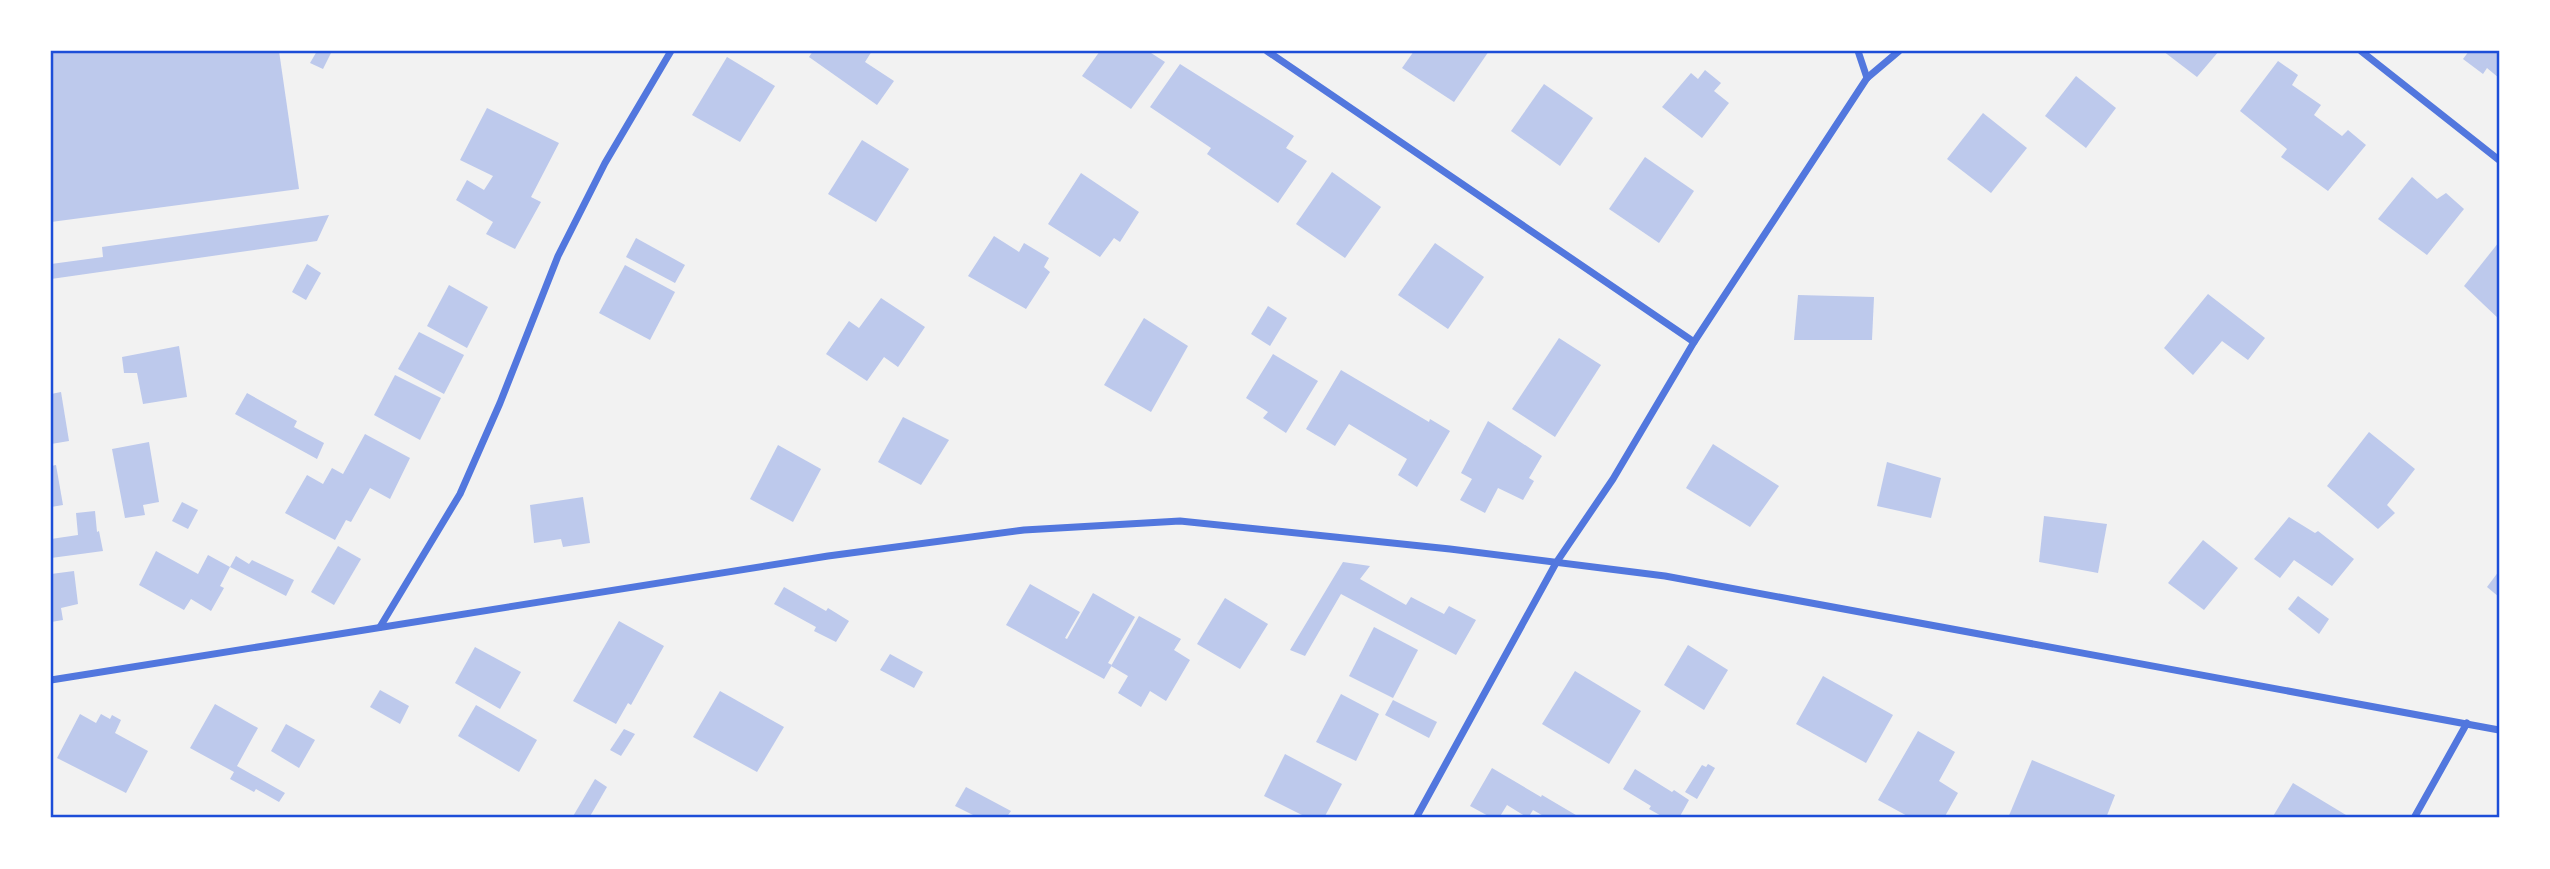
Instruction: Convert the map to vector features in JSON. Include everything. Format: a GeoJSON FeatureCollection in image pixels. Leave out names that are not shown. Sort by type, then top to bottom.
{"type":"FeatureCollection","features":[{"type":"Feature","properties":{"kind":"street"},"geometry":{"type":"LineString","coordinates":[[380,628],[460,494],[500,403],[558,256],[606,163],[671,51]]}},
{"type":"Feature","properties":{"kind":"street"},"geometry":{"type":"LineString","coordinates":[[1267,51],[1694,342]]}},
{"type":"Feature","properties":{"kind":"street"},"geometry":{"type":"LineString","coordinates":[[1858,51],[1867,78]]}},
{"type":"Feature","properties":{"kind":"street"},"geometry":{"type":"LineString","coordinates":[[1416,818],[1556,562],[1613,479],[1694,342],[1867,78],[1899,51]]}},
{"type":"Feature","properties":{"kind":"street"},"geometry":{"type":"LineString","coordinates":[[2361,51],[2499,160]]}},
{"type":"Feature","properties":{"kind":"street"},"geometry":{"type":"LineString","coordinates":[[51,680],[828,556],[1024,530],[1180,521],[1450,549],[1665,576],[2499,730]]}},
{"type":"Feature","properties":{"kind":"street"},"geometry":{"type":"LineString","coordinates":[[2414,818],[2467,723]]}},
{"type":"Feature","properties":{"kind":"building"},"geometry":{"type":"Polygon","coordinates":[[[51,51],[279,51],[299,189],[51,222],[51,51]]]}},
{"type":"Feature","properties":{"kind":"building"},"geometry":{"type":"Polygon","coordinates":[[[317,51],[332,51],[323,69],[310,63],[317,51]]]}},
{"type":"Feature","properties":{"kind":"building"},"geometry":{"type":"Polygon","coordinates":[[[813,51],[872,51],[865,62],[894,81],[877,105],[809,57],[813,51]]]}},
{"type":"Feature","properties":{"kind":"building"},"geometry":{"type":"Polygon","coordinates":[[[1100,51],[1148,51],[1165,62],[1131,109],[1082,76],[1100,51]]]}},
{"type":"Feature","properties":{"kind":"building"},"geometry":{"type":"Polygon","coordinates":[[[1414,51],[1489,51],[1454,102],[1402,68],[1414,51]]]}},
{"type":"Feature","properties":{"kind":"building"},"geometry":{"type":"Polygon","coordinates":[[[2163,51],[2219,51],[2197,77],[2163,51]]]}},
{"type":"Feature","properties":{"kind":"building"},"geometry":{"type":"Polygon","coordinates":[[[2469,51],[2499,51],[2499,78],[2487,68],[2483,74],[2463,59],[2469,51]]]}},
{"type":"Feature","properties":{"kind":"building"},"geometry":{"type":"Polygon","coordinates":[[[727,57],[775,86],[740,142],[692,115],[727,57]]]}},
{"type":"Feature","properties":{"kind":"building"},"geometry":{"type":"Polygon","coordinates":[[[2278,61],[2298,75],[2292,85],[2321,105],[2314,115],[2342,136],[2348,130],[2366,145],[2328,191],[2281,157],[2287,149],[2240,111],[2278,61]]]}},
{"type":"Feature","properties":{"kind":"building"},"geometry":{"type":"Polygon","coordinates":[[[1180,64],[1294,136],[1286,148],[1307,161],[1278,203],[1207,154],[1211,148],[1150,107],[1180,64]]]}},
{"type":"Feature","properties":{"kind":"building"},"geometry":{"type":"Polygon","coordinates":[[[1705,70],[1721,83],[1714,91],[1729,103],[1702,138],[1662,107],[1691,73],[1698,79],[1705,70]]]}},
{"type":"Feature","properties":{"kind":"building"},"geometry":{"type":"Polygon","coordinates":[[[2076,76],[2116,108],[2086,148],[2045,116],[2076,76]]]}},
{"type":"Feature","properties":{"kind":"building"},"geometry":{"type":"Polygon","coordinates":[[[1544,84],[1593,118],[1560,166],[1511,131],[1544,84]]]}},
{"type":"Feature","properties":{"kind":"building"},"geometry":{"type":"Polygon","coordinates":[[[487,108],[559,143],[531,197],[541,202],[515,249],[486,234],[493,222],[456,200],[467,180],[484,190],[493,176],[460,160],[487,108]]]}},
{"type":"Feature","properties":{"kind":"building"},"geometry":{"type":"Polygon","coordinates":[[[1983,113],[2027,148],[1991,193],[1947,159],[1983,113]]]}},
{"type":"Feature","properties":{"kind":"building"},"geometry":{"type":"Polygon","coordinates":[[[862,140],[909,169],[876,222],[828,194],[862,140]]]}},
{"type":"Feature","properties":{"kind":"building"},"geometry":{"type":"Polygon","coordinates":[[[1645,157],[1694,191],[1659,243],[1609,209],[1645,157]]]}},
{"type":"Feature","properties":{"kind":"building"},"geometry":{"type":"Polygon","coordinates":[[[1332,172],[1381,207],[1345,258],[1296,224],[1332,172]]]}},
{"type":"Feature","properties":{"kind":"building"},"geometry":{"type":"Polygon","coordinates":[[[1081,173],[1139,212],[1120,242],[1114,238],[1100,257],[1048,224],[1081,173]]]}},
{"type":"Feature","properties":{"kind":"building"},"geometry":{"type":"Polygon","coordinates":[[[2412,177],[2437,199],[2446,193],[2464,209],[2427,255],[2378,219],[2412,177]]]}},
{"type":"Feature","properties":{"kind":"building"},"geometry":{"type":"Polygon","coordinates":[[[329,215],[317,241],[51,279],[51,264],[103,257],[102,247],[329,215]]]}},
{"type":"Feature","properties":{"kind":"building"},"geometry":{"type":"Polygon","coordinates":[[[994,236],[1019,252],[1024,243],[1049,258],[1044,267],[1050,272],[1026,309],[968,276],[994,236]]]}},
{"type":"Feature","properties":{"kind":"building"},"geometry":{"type":"Polygon","coordinates":[[[636,238],[685,265],[675,283],[626,257],[636,238]]]}},
{"type":"Feature","properties":{"kind":"building"},"geometry":{"type":"Polygon","coordinates":[[[2499,242],[2499,319],[2464,286],[2499,242]]]}},
{"type":"Feature","properties":{"kind":"building"},"geometry":{"type":"Polygon","coordinates":[[[1435,243],[1484,277],[1448,329],[1398,295],[1435,243]]]}},
{"type":"Feature","properties":{"kind":"building"},"geometry":{"type":"Polygon","coordinates":[[[307,264],[321,273],[306,300],[292,292],[307,264]]]}},
{"type":"Feature","properties":{"kind":"building"},"geometry":{"type":"Polygon","coordinates":[[[625,265],[675,292],[650,340],[599,313],[625,265]]]}},
{"type":"Feature","properties":{"kind":"building"},"geometry":{"type":"Polygon","coordinates":[[[449,285],[488,307],[467,348],[427,326],[449,285]]]}},
{"type":"Feature","properties":{"kind":"building"},"geometry":{"type":"Polygon","coordinates":[[[2208,294],[2265,338],[2248,360],[2222,341],[2193,375],[2164,348],[2208,294]]]}},
{"type":"Feature","properties":{"kind":"building"},"geometry":{"type":"Polygon","coordinates":[[[1798,295],[1874,297],[1872,340],[1794,340],[1798,295]]]}},
{"type":"Feature","properties":{"kind":"building"},"geometry":{"type":"Polygon","coordinates":[[[881,298],[925,327],[898,367],[884,357],[867,381],[826,354],[849,321],[859,328],[881,298]]]}},
{"type":"Feature","properties":{"kind":"building"},"geometry":{"type":"Polygon","coordinates":[[[1268,306],[1287,318],[1270,346],[1251,334],[1268,306]]]}},
{"type":"Feature","properties":{"kind":"building"},"geometry":{"type":"Polygon","coordinates":[[[1144,318],[1188,346],[1151,412],[1104,385],[1144,318]]]}},
{"type":"Feature","properties":{"kind":"building"},"geometry":{"type":"Polygon","coordinates":[[[419,332],[464,355],[444,394],[398,369],[419,332]]]}},
{"type":"Feature","properties":{"kind":"building"},"geometry":{"type":"Polygon","coordinates":[[[1559,338],[1601,365],[1555,437],[1512,409],[1559,338]]]}},
{"type":"Feature","properties":{"kind":"building"},"geometry":{"type":"Polygon","coordinates":[[[179,346],[187,397],[143,404],[137,373],[124,373],[122,357],[179,346]]]}},
{"type":"Feature","properties":{"kind":"building"},"geometry":{"type":"Polygon","coordinates":[[[1273,354],[1318,381],[1286,433],[1263,418],[1268,412],[1246,398],[1273,354]]]}},
{"type":"Feature","properties":{"kind":"building"},"geometry":{"type":"Polygon","coordinates":[[[1341,370],[1429,422],[1430,419],[1450,431],[1417,487],[1398,475],[1407,459],[1349,424],[1335,446],[1306,429],[1341,370]]]}},
{"type":"Feature","properties":{"kind":"building"},"geometry":{"type":"Polygon","coordinates":[[[395,375],[441,398],[420,440],[374,415],[395,375]]]}},
{"type":"Feature","properties":{"kind":"building"},"geometry":{"type":"Polygon","coordinates":[[[61,392],[69,441],[51,444],[51,394],[61,392]]]}},
{"type":"Feature","properties":{"kind":"building"},"geometry":{"type":"Polygon","coordinates":[[[247,393],[297,421],[294,427],[324,443],[317,459],[235,414],[247,393]]]}},
{"type":"Feature","properties":{"kind":"building"},"geometry":{"type":"Polygon","coordinates":[[[903,417],[949,440],[921,485],[878,462],[903,417]]]}},
{"type":"Feature","properties":{"kind":"building"},"geometry":{"type":"Polygon","coordinates":[[[1488,421],[1542,456],[1529,478],[1534,481],[1523,500],[1498,488],[1485,513],[1460,500],[1472,479],[1461,473],[1488,421]]]}},
{"type":"Feature","properties":{"kind":"building"},"geometry":{"type":"Polygon","coordinates":[[[2369,432],[2415,469],[2387,505],[2395,513],[2378,529],[2327,486],[2369,432]]]}},
{"type":"Feature","properties":{"kind":"building"},"geometry":{"type":"Polygon","coordinates":[[[365,434],[410,458],[390,499],[370,488],[351,522],[346,520],[335,540],[285,513],[307,475],[323,484],[332,468],[343,474],[365,434]]]}},
{"type":"Feature","properties":{"kind":"building"},"geometry":{"type":"Polygon","coordinates":[[[149,442],[159,502],[143,505],[145,515],[125,518],[112,449],[149,442]]]}},
{"type":"Feature","properties":{"kind":"building"},"geometry":{"type":"Polygon","coordinates":[[[1713,444],[1779,486],[1750,527],[1686,488],[1713,444]]]}},
{"type":"Feature","properties":{"kind":"building"},"geometry":{"type":"Polygon","coordinates":[[[778,445],[821,469],[793,522],[750,499],[778,445]]]}},
{"type":"Feature","properties":{"kind":"building"},"geometry":{"type":"Polygon","coordinates":[[[1887,462],[1941,478],[1931,518],[1877,506],[1887,462]]]}},
{"type":"Feature","properties":{"kind":"building"},"geometry":{"type":"Polygon","coordinates":[[[56,465],[63,505],[51,507],[51,466],[56,465]]]}},
{"type":"Feature","properties":{"kind":"building"},"geometry":{"type":"Polygon","coordinates":[[[583,497],[590,543],[563,547],[561,539],[534,543],[530,505],[583,497]]]}},
{"type":"Feature","properties":{"kind":"building"},"geometry":{"type":"Polygon","coordinates":[[[182,502],[198,510],[188,529],[172,521],[182,502]]]}},
{"type":"Feature","properties":{"kind":"building"},"geometry":{"type":"Polygon","coordinates":[[[95,511],[97,532],[99,531],[103,551],[51,558],[51,539],[78,535],[76,513],[95,511]]]}},
{"type":"Feature","properties":{"kind":"building"},"geometry":{"type":"Polygon","coordinates":[[[2044,516],[2107,524],[2098,573],[2039,562],[2044,516]]]}},
{"type":"Feature","properties":{"kind":"building"},"geometry":{"type":"Polygon","coordinates":[[[2289,517],[2315,533],[2318,531],[2354,559],[2332,586],[2294,560],[2280,578],[2254,559],[2289,517]]]}},
{"type":"Feature","properties":{"kind":"building"},"geometry":{"type":"Polygon","coordinates":[[[2203,540],[2238,568],[2204,610],[2168,583],[2203,540]]]}},
{"type":"Feature","properties":{"kind":"building"},"geometry":{"type":"Polygon","coordinates":[[[338,546],[361,559],[334,605],[311,592],[338,546]]]}},
{"type":"Feature","properties":{"kind":"building"},"geometry":{"type":"Polygon","coordinates":[[[156,551],[198,574],[208,555],[230,567],[220,586],[224,588],[211,611],[191,599],[184,610],[139,585],[156,551]]]}},
{"type":"Feature","properties":{"kind":"building"},"geometry":{"type":"Polygon","coordinates":[[[236,556],[249,564],[252,560],[294,580],[286,596],[230,567],[236,556]]]}},
{"type":"Feature","properties":{"kind":"building"},"geometry":{"type":"Polygon","coordinates":[[[1343,562],[1370,566],[1360,579],[1406,605],[1411,597],[1444,614],[1449,606],[1476,620],[1456,655],[1341,594],[1305,656],[1290,650],[1343,562]]]}},
{"type":"Feature","properties":{"kind":"building"},"geometry":{"type":"Polygon","coordinates":[[[74,571],[78,604],[61,608],[63,620],[51,622],[51,574],[74,571]]]}},
{"type":"Feature","properties":{"kind":"building"},"geometry":{"type":"Polygon","coordinates":[[[2499,571],[2499,597],[2487,587],[2499,571]]]}},
{"type":"Feature","properties":{"kind":"building"},"geometry":{"type":"Polygon","coordinates":[[[1030,584],[1080,612],[1065,638],[1067,639],[1093,593],[1135,617],[1108,663],[1112,665],[1104,679],[1006,625],[1030,584]]]}},
{"type":"Feature","properties":{"kind":"building"},"geometry":{"type":"Polygon","coordinates":[[[784,587],[849,621],[836,642],[814,631],[816,627],[774,604],[784,587]]]}},
{"type":"Feature","properties":{"kind":"building"},"geometry":{"type":"Polygon","coordinates":[[[2298,596],[2329,619],[2319,634],[2288,609],[2298,596]]]}},
{"type":"Feature","properties":{"kind":"building"},"geometry":{"type":"Polygon","coordinates":[[[1225,598],[1268,624],[1240,669],[1197,644],[1225,598]]]}},
{"type":"Feature","properties":{"kind":"building"},"geometry":{"type":"Polygon","coordinates":[[[1139,616],[1181,639],[1174,650],[1190,660],[1166,701],[1150,691],[1141,707],[1118,693],[1128,676],[1111,666],[1139,616]]]}},
{"type":"Feature","properties":{"kind":"building"},"geometry":{"type":"Polygon","coordinates":[[[619,621],[664,646],[631,705],[628,703],[616,724],[573,701],[619,621]]]}},
{"type":"Feature","properties":{"kind":"building"},"geometry":{"type":"Polygon","coordinates":[[[1374,627],[1418,650],[1393,698],[1349,676],[1374,627]]]}},
{"type":"Feature","properties":{"kind":"building"},"geometry":{"type":"Polygon","coordinates":[[[1688,645],[1728,670],[1704,710],[1664,685],[1688,645]]]}},
{"type":"Feature","properties":{"kind":"building"},"geometry":{"type":"Polygon","coordinates":[[[475,647],[521,672],[500,709],[455,683],[475,647]]]}},
{"type":"Feature","properties":{"kind":"building"},"geometry":{"type":"Polygon","coordinates":[[[890,654],[923,672],[914,688],[880,670],[890,654]]]}},
{"type":"Feature","properties":{"kind":"building"},"geometry":{"type":"Polygon","coordinates":[[[1575,671],[1641,711],[1609,764],[1542,724],[1575,671]]]}},
{"type":"Feature","properties":{"kind":"building"},"geometry":{"type":"Polygon","coordinates":[[[1823,676],[1893,715],[1866,763],[1796,724],[1823,676]]]}},
{"type":"Feature","properties":{"kind":"building"},"geometry":{"type":"Polygon","coordinates":[[[380,690],[409,706],[400,724],[370,707],[380,690]]]}},
{"type":"Feature","properties":{"kind":"building"},"geometry":{"type":"Polygon","coordinates":[[[720,691],[784,727],[757,772],[693,737],[720,691]]]}},
{"type":"Feature","properties":{"kind":"building"},"geometry":{"type":"Polygon","coordinates":[[[1341,694],[1379,714],[1356,761],[1316,742],[1341,694]]]}},
{"type":"Feature","properties":{"kind":"building"},"geometry":{"type":"Polygon","coordinates":[[[1393,700],[1437,722],[1429,738],[1385,715],[1393,700]]]}},
{"type":"Feature","properties":{"kind":"building"},"geometry":{"type":"Polygon","coordinates":[[[215,704],[258,728],[237,766],[285,793],[279,802],[230,779],[234,772],[190,748],[215,704]]]}},
{"type":"Feature","properties":{"kind":"building"},"geometry":{"type":"Polygon","coordinates":[[[476,705],[537,740],[519,772],[458,736],[476,705]]]}},
{"type":"Feature","properties":{"kind":"building"},"geometry":{"type":"Polygon","coordinates":[[[80,714],[96,723],[101,714],[110,719],[112,715],[121,720],[115,733],[148,751],[126,793],[57,758],[80,714]]]}},
{"type":"Feature","properties":{"kind":"building"},"geometry":{"type":"Polygon","coordinates":[[[286,724],[315,740],[299,768],[271,751],[286,724]]]}},
{"type":"Feature","properties":{"kind":"building"},"geometry":{"type":"Polygon","coordinates":[[[624,729],[635,734],[621,756],[610,750],[624,729]]]}},
{"type":"Feature","properties":{"kind":"building"},"geometry":{"type":"Polygon","coordinates":[[[1918,731],[1955,752],[1939,781],[1958,793],[1944,818],[1911,818],[1878,800],[1918,731]]]}},
{"type":"Feature","properties":{"kind":"building"},"geometry":{"type":"Polygon","coordinates":[[[1285,754],[1342,784],[1324,818],[1308,818],[1264,796],[1285,754]]]}},
{"type":"Feature","properties":{"kind":"building"},"geometry":{"type":"Polygon","coordinates":[[[2032,760],[2115,795],[2106,818],[2008,818],[2032,760]]]}},
{"type":"Feature","properties":{"kind":"building"},"geometry":{"type":"Polygon","coordinates":[[[1708,764],[1715,768],[1697,799],[1685,792],[1702,765],[1706,767],[1708,764]]]}},
{"type":"Feature","properties":{"kind":"building"},"geometry":{"type":"Polygon","coordinates":[[[1492,768],[1581,818],[1547,818],[1533,810],[1528,818],[1507,805],[1499,818],[1492,818],[1470,806],[1492,768]]]}},
{"type":"Feature","properties":{"kind":"building"},"geometry":{"type":"Polygon","coordinates":[[[1635,769],[1689,800],[1679,818],[1665,818],[1623,789],[1635,769]]]}},
{"type":"Feature","properties":{"kind":"building"},"geometry":{"type":"Polygon","coordinates":[[[595,779],[607,787],[589,818],[572,818],[595,779]]]}},
{"type":"Feature","properties":{"kind":"building"},"geometry":{"type":"Polygon","coordinates":[[[2293,783],[2351,818],[2272,818],[2293,783]]]}},
{"type":"Feature","properties":{"kind":"building"},"geometry":{"type":"Polygon","coordinates":[[[966,787],[1011,811],[1006,818],[979,818],[955,806],[966,787]]]}}]}
